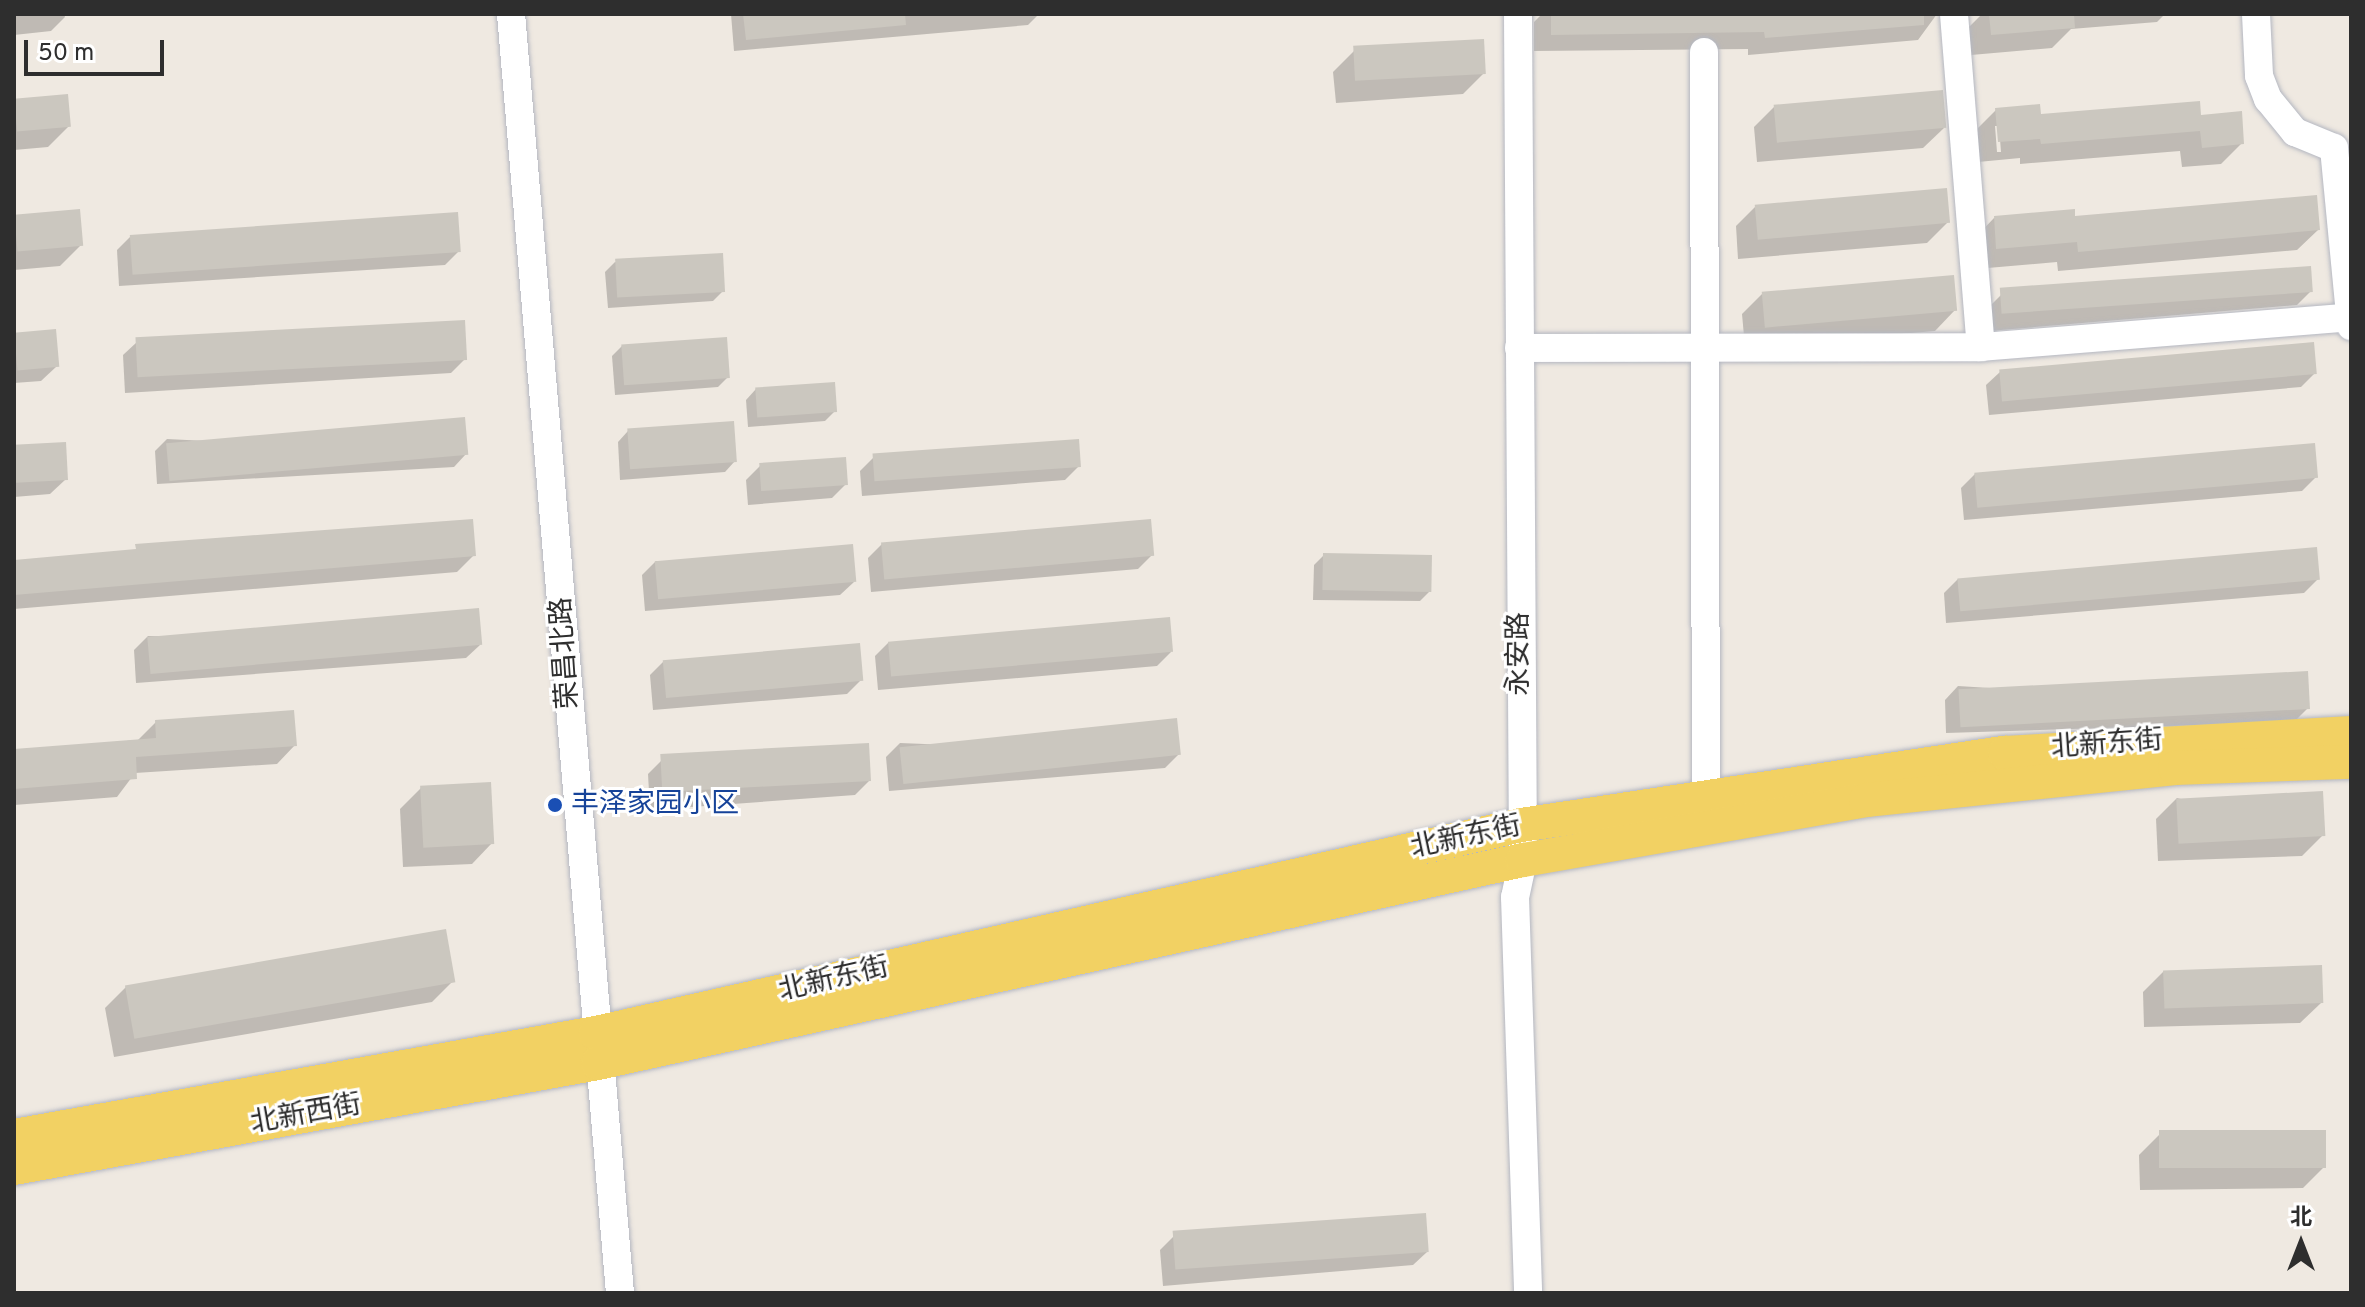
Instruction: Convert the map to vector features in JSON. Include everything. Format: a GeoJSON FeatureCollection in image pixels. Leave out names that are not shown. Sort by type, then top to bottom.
{"type":"FeatureCollection","features":[{"type":"Feature","properties":{"kind":"main road","name":"北新东街"},"geometry":{"type":"LineString","coordinates":[[1022,954],[1521,825],[2005,753],[2351,733]]}},
{"type":"Feature","properties":{"kind":"main road","name":"北新东街"},"geometry":{"type":"LineString","coordinates":[[597,1048],[1022,954],[1523,860],[1866,800],[2012,782],[2175,768],[2351,762]]}},
{"type":"Feature","properties":{"kind":"main road","name":"北新西街"},"geometry":{"type":"LineString","coordinates":[[14,1136],[597,1048]]}},
{"type":"Feature","properties":{"kind":"main road","name":"北新西街"},"geometry":{"type":"LineString","coordinates":[[14,1168],[597,1048]]}},
{"type":"Feature","properties":{"kind":"street","name":"荣昌北路"},"geometry":{"type":"LineString","coordinates":[[511,14],[620,1293]]}},
{"type":"Feature","properties":{"kind":"street","name":"永安路"},"geometry":{"type":"LineString","coordinates":[[1518,14],[1523,860],[1515,897],[1528,1293]]}},
{"type":"Feature","properties":{"kind":"street"},"geometry":{"type":"LineString","coordinates":[[1954,14],[1981,347]]}},
{"type":"Feature","properties":{"kind":"street"},"geometry":{"type":"LineString","coordinates":[[2256,14],[2259,76],[2268,99],[2295,132],[2342,143],[2351,326]]}},
{"type":"Feature","properties":{"kind":"street"},"geometry":{"type":"LineString","coordinates":[[1704,52],[1702,350],[1706,796]]}},
{"type":"Feature","properties":{"kind":"street"},"geometry":{"type":"LineString","coordinates":[[1519,348],[1981,347],[2351,317]]}},
{"type":"Feature","properties":{"kind":"building"},"geometry":{"type":"Polygon","coordinates":[[[743,14],[905,14],[906,25],[746,40],[743,14]]]}},
{"type":"Feature","properties":{"kind":"building"},"geometry":{"type":"Polygon","coordinates":[[[1551,14],[1924,14],[1924,25],[1765,38],[1764,32],[1551,35],[1551,14]]]}},
{"type":"Feature","properties":{"kind":"building"},"geometry":{"type":"Polygon","coordinates":[[[1989,14],[2074,14],[2075,28],[1991,35],[1989,14]]]}},
{"type":"Feature","properties":{"kind":"building"},"geometry":{"type":"Polygon","coordinates":[[[1484,39],[1486,74],[1355,81],[1353,46],[1484,39]]]}},
{"type":"Feature","properties":{"kind":"building"},"geometry":{"type":"Polygon","coordinates":[[[1943,90],[1946,128],[1777,143],[1774,105],[1943,90]]]}},
{"type":"Feature","properties":{"kind":"building"},"geometry":{"type":"Polygon","coordinates":[[[68,94],[71,127],[17,132],[14,99],[68,94]]]}},
{"type":"Feature","properties":{"kind":"building"},"geometry":{"type":"Polygon","coordinates":[[[2200,101],[2201,115],[2242,111],[2244,144],[2202,148],[2200,131],[2041,144],[2040,139],[1998,142],[1995,108],[2040,104],[2041,114],[2200,101]]]}},
{"type":"Feature","properties":{"kind":"building"},"geometry":{"type":"Polygon","coordinates":[[[1947,188],[1950,223],[1758,240],[1755,205],[1947,188]]]}},
{"type":"Feature","properties":{"kind":"building"},"geometry":{"type":"Polygon","coordinates":[[[2317,195],[2320,230],[2078,252],[2077,242],[1996,249],[1994,216],[2075,209],[2075,216],[2317,195]]]}},
{"type":"Feature","properties":{"kind":"building"},"geometry":{"type":"Polygon","coordinates":[[[80,209],[83,246],[17,252],[14,215],[80,209]]]}},
{"type":"Feature","properties":{"kind":"building"},"geometry":{"type":"Polygon","coordinates":[[[458,212],[461,252],[133,275],[130,235],[458,212]]]}},
{"type":"Feature","properties":{"kind":"building"},"geometry":{"type":"Polygon","coordinates":[[[723,253],[725,292],[617,298],[615,259],[723,253]]]}},
{"type":"Feature","properties":{"kind":"building"},"geometry":{"type":"Polygon","coordinates":[[[2311,266],[2313,292],[2002,314],[2000,288],[2311,266]]]}},
{"type":"Feature","properties":{"kind":"building"},"geometry":{"type":"Polygon","coordinates":[[[1954,275],[1957,311],[1765,328],[1762,292],[1954,275]]]}},
{"type":"Feature","properties":{"kind":"building"},"geometry":{"type":"Polygon","coordinates":[[[465,320],[467,360],[138,377],[135,337],[465,320]]]}},
{"type":"Feature","properties":{"kind":"building"},"geometry":{"type":"Polygon","coordinates":[[[56,329],[59,367],[17,371],[14,333],[56,329]]]}},
{"type":"Feature","properties":{"kind":"building"},"geometry":{"type":"Polygon","coordinates":[[[727,337],[730,378],[624,385],[621,344],[727,337]]]}},
{"type":"Feature","properties":{"kind":"building"},"geometry":{"type":"Polygon","coordinates":[[[2314,342],[2317,374],[2002,401],[1999,370],[2314,342]]]}},
{"type":"Feature","properties":{"kind":"building"},"geometry":{"type":"Polygon","coordinates":[[[835,382],[837,412],[757,418],[755,388],[835,382]]]}},
{"type":"Feature","properties":{"kind":"building"},"geometry":{"type":"Polygon","coordinates":[[[465,417],[468,455],[169,481],[166,443],[465,417]]]}},
{"type":"Feature","properties":{"kind":"building"},"geometry":{"type":"Polygon","coordinates":[[[734,421],[737,462],[630,469],[627,428],[734,421]]]}},
{"type":"Feature","properties":{"kind":"building"},"geometry":{"type":"Polygon","coordinates":[[[1079,439],[1081,467],[874,481],[873,453],[1079,439]]]}},
{"type":"Feature","properties":{"kind":"building"},"geometry":{"type":"Polygon","coordinates":[[[66,442],[68,480],[16,483],[14,445],[66,442]]]}},
{"type":"Feature","properties":{"kind":"building"},"geometry":{"type":"Polygon","coordinates":[[[2315,443],[2318,478],[1977,508],[1974,473],[2315,443]]]}},
{"type":"Feature","properties":{"kind":"building"},"geometry":{"type":"Polygon","coordinates":[[[846,457],[848,485],[761,491],[759,463],[846,457]]]}},
{"type":"Feature","properties":{"kind":"building"},"geometry":{"type":"Polygon","coordinates":[[[473,519],[476,556],[14,595],[14,560],[136,549],[135,544],[473,519]]]}},
{"type":"Feature","properties":{"kind":"building"},"geometry":{"type":"Polygon","coordinates":[[[1151,519],[1154,556],[884,579],[881,543],[1151,519]]]}},
{"type":"Feature","properties":{"kind":"building"},"geometry":{"type":"Polygon","coordinates":[[[853,544],[856,582],[658,599],[655,561],[853,544]]]}},
{"type":"Feature","properties":{"kind":"building"},"geometry":{"type":"Polygon","coordinates":[[[2317,547],[2320,580],[1960,611],[1957,578],[2317,547]]]}},
{"type":"Feature","properties":{"kind":"building"},"geometry":{"type":"Polygon","coordinates":[[[1323,553],[1432,555],[1431,592],[1322,590],[1323,553]]]}},
{"type":"Feature","properties":{"kind":"building"},"geometry":{"type":"Polygon","coordinates":[[[479,608],[482,645],[150,674],[147,637],[479,608]]]}},
{"type":"Feature","properties":{"kind":"building"},"geometry":{"type":"Polygon","coordinates":[[[1170,617],[1173,652],[891,677],[888,642],[1170,617]]]}},
{"type":"Feature","properties":{"kind":"building"},"geometry":{"type":"Polygon","coordinates":[[[860,643],[863,681],[666,698],[663,660],[860,643]]]}},
{"type":"Feature","properties":{"kind":"building"},"geometry":{"type":"Polygon","coordinates":[[[2308,671],[2310,709],[1960,727],[1958,689],[2308,671]]]}},
{"type":"Feature","properties":{"kind":"building"},"geometry":{"type":"Polygon","coordinates":[[[294,710],[297,746],[136,757],[137,779],[14,789],[14,749],[156,738],[155,720],[294,710]]]}},
{"type":"Feature","properties":{"kind":"building"},"geometry":{"type":"Polygon","coordinates":[[[1177,718],[1181,755],[903,784],[900,747],[1177,718]]]}},
{"type":"Feature","properties":{"kind":"building"},"geometry":{"type":"Polygon","coordinates":[[[869,743],[871,781],[662,792],[660,754],[869,743]]]}},
{"type":"Feature","properties":{"kind":"building"},"geometry":{"type":"Polygon","coordinates":[[[491,782],[494,844],[423,848],[420,786],[491,782]]]}},
{"type":"Feature","properties":{"kind":"building"},"geometry":{"type":"Polygon","coordinates":[[[2323,791],[2325,836],[2179,844],[2176,799],[2323,791]]]}},
{"type":"Feature","properties":{"kind":"building"},"geometry":{"type":"Polygon","coordinates":[[[446,929],[455,982],[134,1039],[125,986],[446,929]]]}},
{"type":"Feature","properties":{"kind":"building"},"geometry":{"type":"Polygon","coordinates":[[[2322,965],[2323,1003],[2164,1009],[2163,971],[2322,965]]]}},
{"type":"Feature","properties":{"kind":"building"},"geometry":{"type":"Polygon","coordinates":[[[2159,1130],[2326,1130],[2326,1168],[2159,1168],[2159,1130]]]}},
{"type":"Feature","properties":{"kind":"building"},"geometry":{"type":"Polygon","coordinates":[[[1426,1213],[1429,1252],[1175,1270],[1173,1231],[1426,1213]]]}},
{"type":"Feature","properties":{"kind":"place","name":"丰泽家园小区"},"geometry":{"type":"Point","coordinates":[555,805]}}]}
